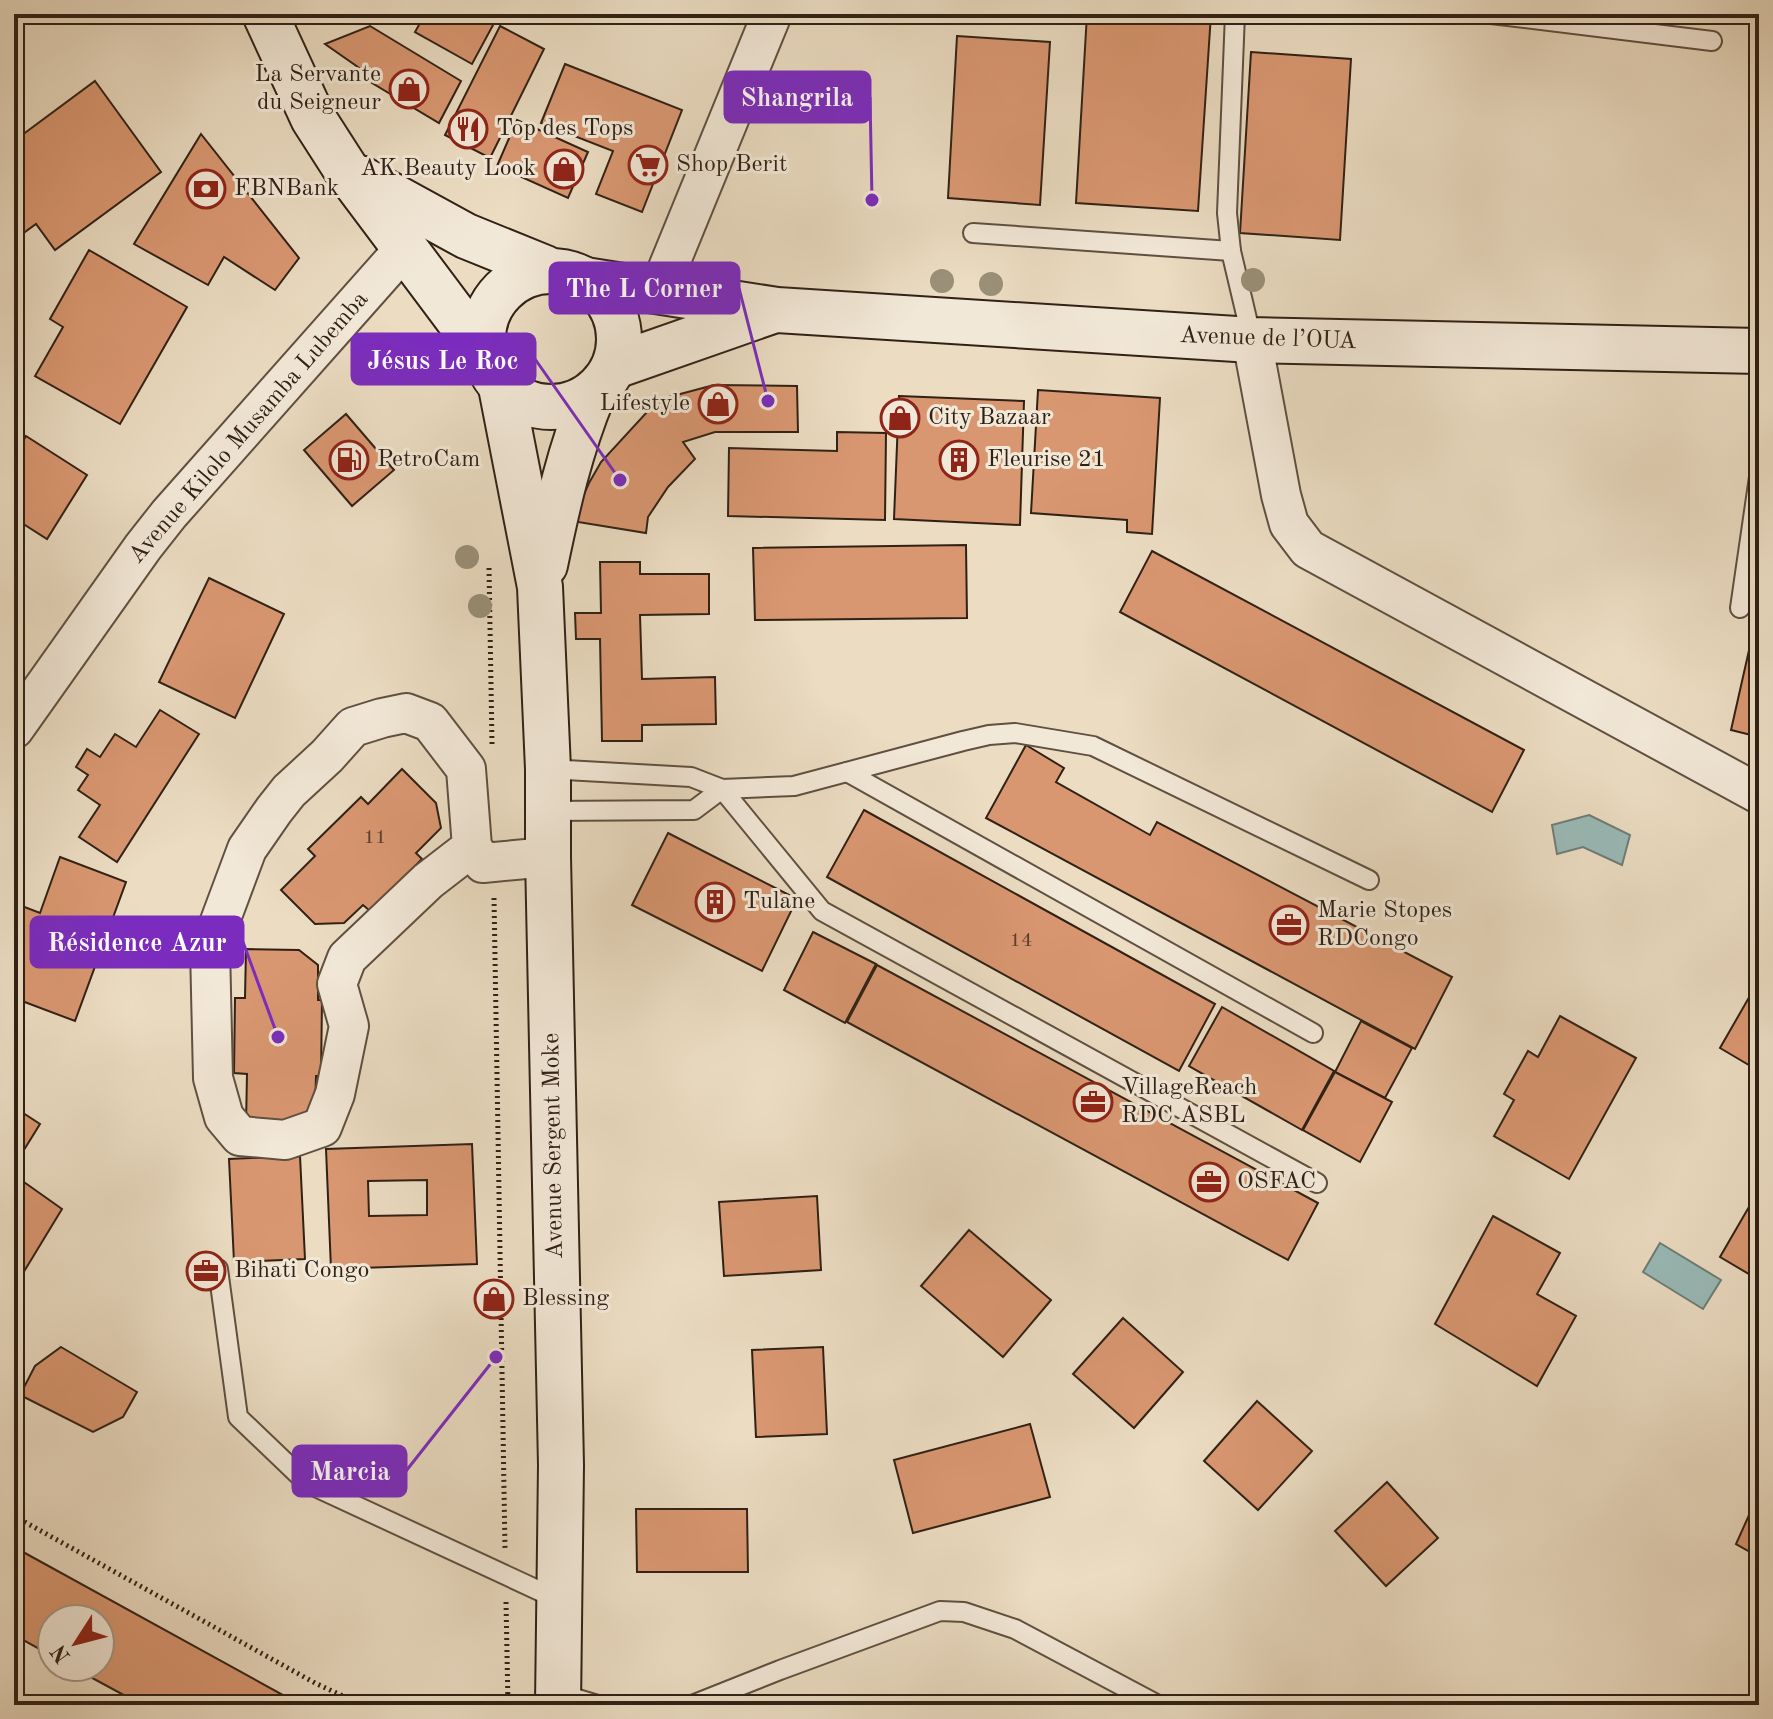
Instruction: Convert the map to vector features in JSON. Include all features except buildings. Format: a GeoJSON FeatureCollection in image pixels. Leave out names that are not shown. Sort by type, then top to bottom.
{"type":"FeatureCollection","features":[{"type":"Feature","properties":{"kind":"main road","name":"Avenue Sergent Moke"},"geometry":{"type":"LineString","coordinates":[[265,14],[313,118],[347,171],[494,372],[540,587],[548,790],[561,1465],[558,1599],[572,1701]]}},
{"type":"Feature","properties":{"kind":"main road"},"geometry":{"type":"LineString","coordinates":[[347,171],[466,236],[565,274],[610,301],[621,333],[604,380],[571,406],[546,408],[522,401],[494,372],[483,321],[496,296],[517,277],[565,274]]}},
{"type":"Feature","properties":{"kind":"main road","name":"Avenue de l’OUA"},"geometry":{"type":"LineString","coordinates":[[565,274],[777,310],[1252,340],[1759,351]]}},
{"type":"Feature","properties":{"kind":"main road","name":"Avenue de l’OUA"},"geometry":{"type":"LineString","coordinates":[[604,380],[777,310]]}},
{"type":"Feature","properties":{"kind":"main road","name":"Avenue Sergent Moke"},"geometry":{"type":"LineString","coordinates":[[540,587],[578,431],[604,380]]}},
{"type":"Feature","properties":{"kind":"street"},"geometry":{"type":"LineString","coordinates":[[659,290],[772,14]]}},
{"type":"Feature","properties":{"kind":"street","name":"Avenue Kilolo Musamba Lubemba"},"geometry":{"type":"LineString","coordinates":[[14,729],[169,514],[405,248]]}},
{"type":"Feature","properties":{"kind":"street"},"geometry":{"type":"LineString","coordinates":[[1252,340],[1281,495],[1289,524],[1308,549],[1759,794]]}},
{"type":"Feature","properties":{"kind":"street"},"geometry":{"type":"LineString","coordinates":[[483,856],[466,769],[430,722],[406,713],[353,727],[289,791],[247,849],[210,948],[213,1078],[224,1117],[240,1136],[285,1140],[322,1127],[335,1094],[349,1026],[337,984],[347,958],[428,881],[483,856],[548,857]]}},
{"type":"Feature","properties":{"kind":"lane"},"geometry":{"type":"LineString","coordinates":[[1235,14],[1227,213],[1231,251],[1252,340]]}},
{"type":"Feature","properties":{"kind":"lane"},"geometry":{"type":"LineString","coordinates":[[1491,14],[1712,41]]}},
{"type":"Feature","properties":{"kind":"lane"},"geometry":{"type":"LineString","coordinates":[[973,233],[1231,251]]}},
{"type":"Feature","properties":{"kind":"lane"},"geometry":{"type":"LineString","coordinates":[[1740,608],[1759,477]]}},
{"type":"Feature","properties":{"kind":"lane"},"geometry":{"type":"LineString","coordinates":[[548,790],[691,777],[722,789],[794,786],[989,735],[1015,733],[1093,746],[1369,880]]}},
{"type":"Feature","properties":{"kind":"lane"},"geometry":{"type":"LineString","coordinates":[[847,772],[1313,1033]]}},
{"type":"Feature","properties":{"kind":"lane"},"geometry":{"type":"LineString","coordinates":[[548,790],[694,810],[722,789]]}},
{"type":"Feature","properties":{"kind":"lane"},"geometry":{"type":"LineString","coordinates":[[722,789],[822,911],[1317,1183]]}},
{"type":"Feature","properties":{"kind":"lane"},"geometry":{"type":"LineString","coordinates":[[218,1269],[238,1417],[307,1483],[558,1599]]}},
{"type":"Feature","properties":{"kind":"lane"},"geometry":{"type":"LineString","coordinates":[[692,1705],[940,1611],[964,1612],[1015,1629],[1158,1705]]}},
{"type":"Feature","properties":{"kind":"path"},"geometry":{"type":"LineString","coordinates":[[489,568],[492,755]]}},
{"type":"Feature","properties":{"kind":"path"},"geometry":{"type":"LineString","coordinates":[[483,856],[508,1705]]}},
{"type":"Feature","properties":{"kind":"path"},"geometry":{"type":"LineString","coordinates":[[14,1516],[315,1683],[362,1705]]}},
{"type":"Feature","properties":{"kind":"water"},"geometry":{"type":"Polygon","coordinates":[[[1589,815],[1630,835],[1622,865],[1583,847],[1557,854],[1552,825],[1589,815]]]}},
{"type":"Feature","properties":{"kind":"water"},"geometry":{"type":"Polygon","coordinates":[[[1660,1243],[1721,1280],[1703,1309],[1643,1272],[1660,1243]]]}},
{"type":"Feature","properties":{"kind":"place","name":"La Servante du Seigneur"},"geometry":{"type":"Point","coordinates":[409,89]}},
{"type":"Feature","properties":{"kind":"place","name":"Top des Tops"},"geometry":{"type":"Point","coordinates":[468,129]}},
{"type":"Feature","properties":{"kind":"place","name":"Shop Berit"},"geometry":{"type":"Point","coordinates":[648,165]}},
{"type":"Feature","properties":{"kind":"place","name":"AK Beauty Look"},"geometry":{"type":"Point","coordinates":[564,169]}},
{"type":"Feature","properties":{"kind":"place","name":"FBNBank"},"geometry":{"type":"Point","coordinates":[206,189]}},
{"type":"Feature","properties":{"kind":"place","name":"Shangrila"},"geometry":{"type":"Point","coordinates":[872,200]}},
{"type":"Feature","properties":{"kind":"place","name":"The L Corner"},"geometry":{"type":"Point","coordinates":[768,401]}},
{"type":"Feature","properties":{"kind":"place","name":"Lifestyle"},"geometry":{"type":"Point","coordinates":[718,404]}},
{"type":"Feature","properties":{"kind":"place","name":"City Bazaar"},"geometry":{"type":"Point","coordinates":[900,418]}},
{"type":"Feature","properties":{"kind":"place","name":"PetroCam"},"geometry":{"type":"Point","coordinates":[349,460]}},
{"type":"Feature","properties":{"kind":"place","name":"Fleurise 21"},"geometry":{"type":"Point","coordinates":[959,460]}},
{"type":"Feature","properties":{"kind":"place","name":"Jésus Le Roc"},"geometry":{"type":"Point","coordinates":[620,480]}},
{"type":"Feature","properties":{"kind":"place","name":"Tulane"},"geometry":{"type":"Point","coordinates":[715,902]}},
{"type":"Feature","properties":{"kind":"place","name":"Marie Stopes RDCongo"},"geometry":{"type":"Point","coordinates":[1289,925]}},
{"type":"Feature","properties":{"kind":"place","name":"Résidence Azur"},"geometry":{"type":"Point","coordinates":[278,1037]}},
{"type":"Feature","properties":{"kind":"place","name":"VillageReach RDC ASBL"},"geometry":{"type":"Point","coordinates":[1093,1102]}},
{"type":"Feature","properties":{"kind":"place","name":"OSFAC"},"geometry":{"type":"Point","coordinates":[1209,1182]}},
{"type":"Feature","properties":{"kind":"place","name":"Bihati Congo"},"geometry":{"type":"Point","coordinates":[206,1271]}},
{"type":"Feature","properties":{"kind":"place","name":"Blessing"},"geometry":{"type":"Point","coordinates":[494,1299]}},
{"type":"Feature","properties":{"kind":"place","name":"Marcia"},"geometry":{"type":"Point","coordinates":[496,1357]}}]}
